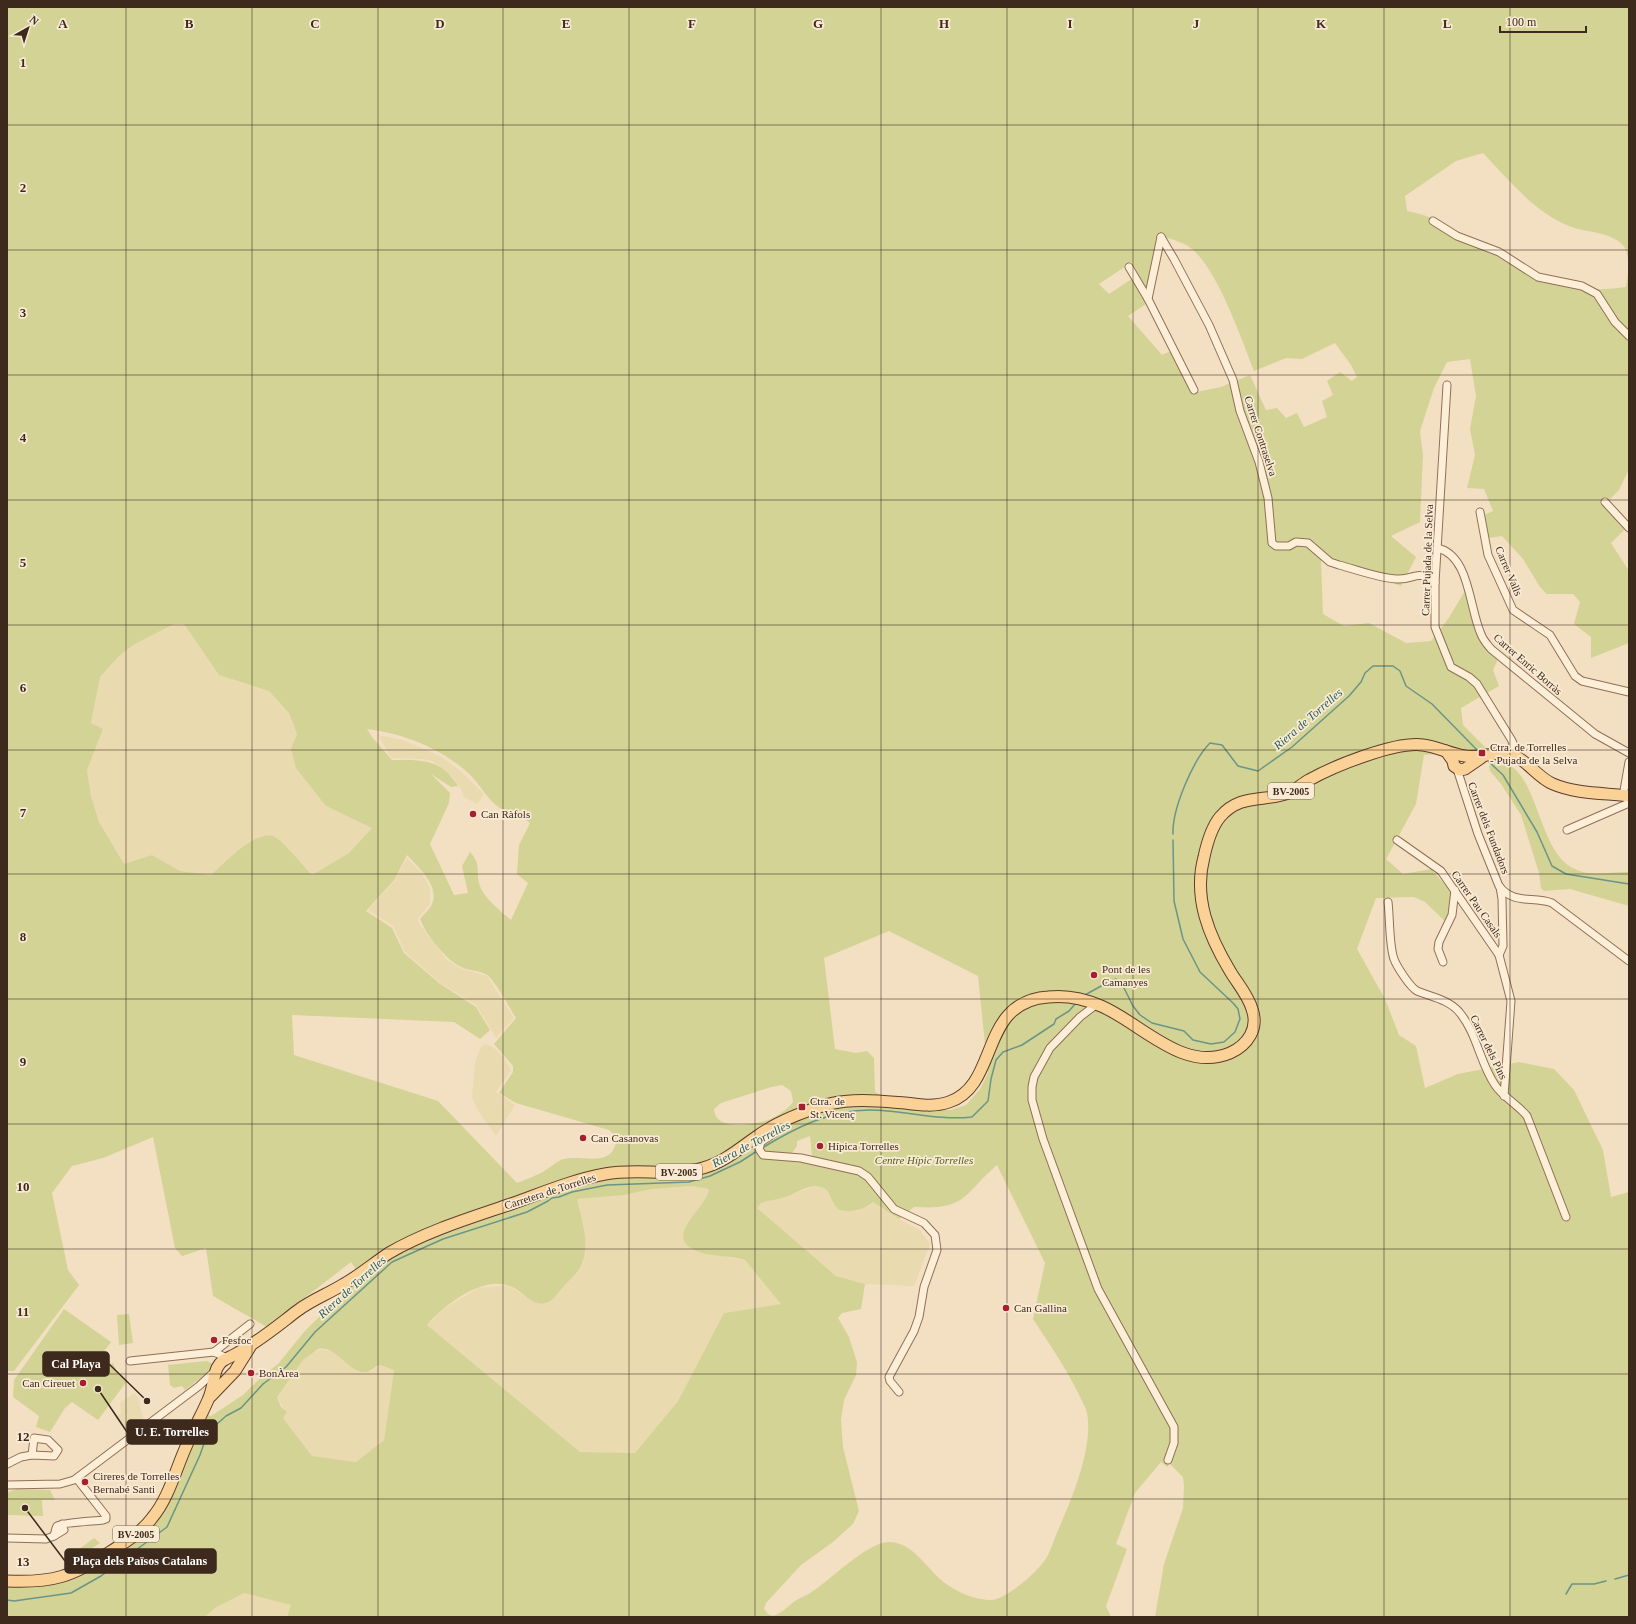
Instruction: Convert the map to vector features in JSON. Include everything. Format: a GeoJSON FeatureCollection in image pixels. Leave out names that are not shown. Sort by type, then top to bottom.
{"type":"FeatureCollection","features":[{"type":"Feature","properties":{"kind":"main road","name":"Carretera de Torrelles"},"geometry":{"type":"LineString","coordinates":[[7,1581],[41,1582],[72,1574],[141,1530],[154,1517],[164,1501],[188,1442],[219,1375],[230,1359],[250,1347],[305,1305],[345,1284],[389,1254],[410,1243],[474,1216],[569,1182],[593,1176],[631,1171],[680,1172],[708,1167],[726,1158],[763,1132],[787,1119],[830,1104],[849,1101],[882,1101],[928,1105],[942,1104],[954,1100],[966,1093],[975,1082],[998,1031],[1008,1016],[1027,1002],[1040,998],[1079,999],[1097,1004],[1110,1010],[1150,1036],[1183,1052],[1214,1057],[1238,1048],[1252,1033],[1253,1012],[1251,1005],[1230,972],[1208,930],[1201,901],[1201,868],[1209,839],[1218,820],[1237,804],[1254,798],[1286,794],[1323,773],[1390,748],[1415,744],[1435,747],[1461,762]]}},
{"type":"Feature","properties":{"kind":"main road","name":"BV-2005"},"geometry":{"type":"LineString","coordinates":[[1461,762],[1501,753],[1511,755]]}},
{"type":"Feature","properties":{"kind":"main road"},"geometry":{"type":"LineString","coordinates":[[1511,755],[1519,758],[1544,779],[1558,786],[1627,798]]}},
{"type":"Feature","properties":{"kind":"main road","name":"Carretera de Torrelles"},"geometry":{"type":"LineString","coordinates":[[219,1375],[234,1373],[230,1359]]}},
{"type":"Feature","properties":{"kind":"street"},"geometry":{"type":"LineString","coordinates":[[1433,220],[1457,236],[1499,252],[1538,277],[1582,286],[1597,294],[1615,322],[1629,336]]}},
{"type":"Feature","properties":{"kind":"street","name":"Carrer Contraselva"},"geometry":{"type":"LineString","coordinates":[[1148,299],[1161,237],[1174,259],[1208,326],[1233,380],[1240,411],[1259,462],[1268,498],[1272,543],[1276,546],[1289,546],[1296,542],[1308,543],[1330,562],[1339,565],[1398,579],[1418,575],[1426,576],[1435,582]]}},
{"type":"Feature","properties":{"kind":"street"},"geometry":{"type":"LineString","coordinates":[[1129,267],[1148,299],[1194,390]]}},
{"type":"Feature","properties":{"kind":"street","name":"Carrer Pujada de la Selva"},"geometry":{"type":"LineString","coordinates":[[1447,385],[1435,582],[1435,627],[1444,655],[1451,667],[1469,677],[1477,684],[1513,743],[1511,755]]}},
{"type":"Feature","properties":{"kind":"street"},"geometry":{"type":"LineString","coordinates":[[1606,502],[1629,528]]}},
{"type":"Feature","properties":{"kind":"street","name":"Carrer Valls"},"geometry":{"type":"LineString","coordinates":[[1480,512],[1488,555],[1513,610],[1550,635],[1575,676],[1582,681],[1629,692]]}},
{"type":"Feature","properties":{"kind":"street","name":"Carrer Enric Borràs"},"geometry":{"type":"LineString","coordinates":[[1437,548],[1446,550],[1460,564],[1480,633],[1491,649],[1595,734],[1629,752]]}},
{"type":"Feature","properties":{"kind":"street","name":"Carrer dels Fundadors"},"geometry":{"type":"LineString","coordinates":[[1461,762],[1478,834],[1499,886],[1512,897],[1541,900],[1552,903],[1629,961]]}},
{"type":"Feature","properties":{"kind":"street"},"geometry":{"type":"LineString","coordinates":[[1567,830],[1627,798],[1625,783],[1629,762]]}},
{"type":"Feature","properties":{"kind":"street","name":"Carrer Pau Casals"},"geometry":{"type":"LineString","coordinates":[[1397,840],[1441,871],[1499,955]]}},
{"type":"Feature","properties":{"kind":"street"},"geometry":{"type":"LineString","coordinates":[[1499,886],[1502,899],[1503,938],[1503,946],[1499,955],[1511,1001],[1504,1096]]}},
{"type":"Feature","properties":{"kind":"street"},"geometry":{"type":"LineString","coordinates":[[1443,962],[1438,949],[1439,942],[1452,915],[1455,890]]}},
{"type":"Feature","properties":{"kind":"street","name":"Carrer dels Pins"},"geometry":{"type":"LineString","coordinates":[[1388,902],[1394,960],[1408,983],[1415,990],[1447,1003],[1459,1012],[1468,1025],[1494,1084],[1504,1096],[1519,1106],[1527,1116],[1566,1217]]}},
{"type":"Feature","properties":{"kind":"street"},"geometry":{"type":"LineString","coordinates":[[1097,1004],[1080,1017],[1050,1048],[1034,1077],[1032,1100],[1042,1139],[1098,1289],[1174,1427],[1174,1443],[1168,1460]]}},
{"type":"Feature","properties":{"kind":"street"},"geometry":{"type":"LineString","coordinates":[[787,1119],[782,1128],[763,1139],[759,1150],[767,1156],[808,1159],[859,1171],[868,1177],[894,1209],[920,1220],[932,1231],[936,1240],[937,1250],[924,1287],[919,1317],[914,1331],[889,1377],[890,1381],[899,1392]]}},
{"type":"Feature","properties":{"kind":"street"},"geometry":{"type":"LineString","coordinates":[[130,1361],[210,1352],[250,1324]]}},
{"type":"Feature","properties":{"kind":"street"},"geometry":{"type":"LineString","coordinates":[[226,1342],[223,1350],[230,1359]]}},
{"type":"Feature","properties":{"kind":"street"},"geometry":{"type":"LineString","coordinates":[[210,1352],[230,1359]]}},
{"type":"Feature","properties":{"kind":"street"},"geometry":{"type":"LineString","coordinates":[[210,1352],[216,1358],[219,1375]]}},
{"type":"Feature","properties":{"kind":"street"},"geometry":{"type":"LineString","coordinates":[[7,1485],[60,1484],[77,1479],[199,1386],[219,1375]]}},
{"type":"Feature","properties":{"kind":"street"},"geometry":{"type":"LineString","coordinates":[[199,1386],[219,1375]]}},
{"type":"Feature","properties":{"kind":"street"},"geometry":{"type":"LineString","coordinates":[[7,1464],[21,1457],[32,1455]]}},
{"type":"Feature","properties":{"kind":"street"},"geometry":{"type":"LineString","coordinates":[[7,1538],[46,1539],[54,1536],[57,1526],[62,1524],[106,1519],[106,1516],[77,1479]]}},
{"type":"Feature","properties":{"kind":"shaded area"},"geometry":{"type":"Polygon","coordinates":[[[174,624],[184,624],[219,675],[269,691],[289,713],[297,734],[291,749],[326,806],[373,828],[349,853],[312,875],[275,837],[249,842],[211,875],[180,871],[152,855],[124,864],[99,822],[91,796],[87,770],[103,729],[91,723],[100,677],[118,657],[133,645],[174,624]]]}},
{"type":"Feature","properties":{"kind":"shaded area"},"geometry":{"type":"Polygon","coordinates":[[[378,735],[403,740],[440,756],[457,768],[484,794],[477,804],[464,797],[461,789],[452,776],[432,761],[423,759],[393,758],[390,756],[378,735]]]}},
{"type":"Feature","properties":{"kind":"shaded area"},"geometry":{"type":"Polygon","coordinates":[[[407,858],[422,873],[430,888],[430,904],[418,918],[419,923],[446,959],[460,968],[487,976],[514,1018],[496,1038],[476,1005],[439,982],[405,952],[393,926],[368,910],[396,879],[407,858]]]}},
{"type":"Feature","properties":{"kind":"shaded area"},"geometry":{"type":"Polygon","coordinates":[[[485,1044],[493,1047],[502,1055],[511,1070],[496,1092],[515,1105],[496,1136],[478,1111],[472,1097],[475,1062],[481,1047],[485,1044]]]}},
{"type":"Feature","properties":{"kind":"shaded area"},"geometry":{"type":"Polygon","coordinates":[[[692,1186],[709,1189],[706,1199],[686,1225],[683,1235],[684,1240],[692,1248],[702,1252],[745,1260],[782,1304],[724,1313],[678,1401],[635,1453],[580,1452],[427,1325],[445,1308],[478,1288],[508,1285],[532,1301],[539,1303],[562,1287],[582,1264],[586,1250],[583,1222],[576,1199],[624,1195],[652,1189],[692,1186]]]}},
{"type":"Feature","properties":{"kind":"shaded area"},"geometry":{"type":"Polygon","coordinates":[[[811,1187],[822,1187],[827,1190],[835,1206],[839,1210],[855,1211],[869,1206],[873,1202],[899,1219],[920,1230],[930,1244],[914,1286],[865,1284],[836,1276],[756,1208],[760,1203],[786,1197],[811,1187]]]}},
{"type":"Feature","properties":{"kind":"shaded area"},"geometry":{"type":"Polygon","coordinates":[[[322,1349],[332,1352],[360,1371],[371,1371],[380,1365],[394,1370],[384,1440],[356,1462],[312,1456],[283,1418],[284,1409],[277,1397],[303,1360],[312,1353],[322,1349]]]}},
{"type":"Feature","properties":{"kind":"shaded area"},"geometry":{"type":"Polygon","coordinates":[[[133,1394],[138,1397],[144,1422],[130,1434],[115,1417],[121,1413],[120,1403],[133,1394]]]}},
{"type":"Feature","properties":{"kind":"shaded area"},"geometry":{"type":"Polygon","coordinates":[[[244,1593],[292,1605],[287,1617],[205,1617],[215,1608],[244,1593]]]}},
{"type":"Feature","properties":{"kind":"green space","name":"Centre Hípic Torrelles"},"geometry":{"type":"Polygon","coordinates":[[[7,7],[1629,7],[1629,469],[1619,490],[1605,504],[1626,528],[1611,543],[1629,571],[1629,643],[1591,658],[1591,637],[1574,624],[1580,602],[1573,594],[1547,594],[1540,587],[1523,559],[1502,536],[1489,538],[1484,515],[1493,511],[1484,489],[1467,488],[1475,455],[1470,429],[1476,396],[1470,359],[1447,362],[1434,388],[1420,431],[1423,455],[1420,522],[1391,536],[1416,557],[1401,586],[1321,560],[1323,614],[1344,626],[1369,623],[1406,643],[1431,641],[1448,619],[1465,591],[1480,642],[1498,659],[1493,670],[1499,686],[1461,708],[1463,725],[1489,751],[1424,755],[1416,804],[1386,859],[1403,874],[1431,869],[1455,896],[1449,925],[1425,902],[1414,897],[1376,898],[1357,949],[1385,999],[1399,1035],[1416,1046],[1425,1088],[1458,1074],[1519,1062],[1554,1069],[1574,1090],[1603,1150],[1611,1197],[1629,1192],[1629,1617],[1155,1617],[1164,1564],[1183,1508],[1184,1486],[1183,1477],[1170,1464],[1167,1467],[1161,1462],[1135,1493],[1116,1544],[1127,1549],[1106,1606],[1111,1617],[287,1617],[291,1605],[244,1593],[215,1608],[205,1617],[7,1617],[7,1576],[37,1577],[56,1574],[73,1568],[139,1529],[163,1493],[195,1411],[211,1416],[243,1395],[259,1379],[278,1364],[304,1332],[334,1302],[360,1280],[361,1277],[351,1262],[267,1327],[213,1296],[206,1248],[182,1256],[175,1248],[153,1137],[103,1158],[72,1166],[52,1193],[68,1270],[79,1285],[14,1371],[7,1371],[7,7]],[[1483,153],[1456,161],[1405,196],[1407,211],[1435,220],[1508,259],[1542,274],[1593,289],[1626,287],[1628,257],[1625,248],[1620,242],[1607,235],[1569,226],[1556,220],[1533,204],[1483,153]],[[1165,237],[1147,292],[1132,262],[1099,284],[1109,294],[1133,278],[1146,304],[1128,316],[1162,355],[1171,351],[1192,393],[1221,387],[1250,375],[1266,410],[1277,408],[1286,418],[1297,413],[1304,427],[1327,417],[1322,401],[1333,395],[1327,381],[1340,372],[1352,381],[1357,377],[1351,365],[1335,343],[1302,359],[1286,358],[1254,371],[1236,324],[1211,272],[1192,249],[1186,245],[1165,237]],[[174,624],[133,645],[118,657],[100,677],[91,723],[103,729],[87,770],[91,796],[99,822],[124,864],[152,855],[180,871],[211,875],[241,848],[250,842],[267,836],[279,839],[312,875],[349,853],[372,828],[326,806],[296,768],[291,749],[297,734],[289,713],[269,691],[219,675],[184,624],[174,624]],[[367,729],[392,760],[430,762],[445,770],[458,786],[451,787],[431,774],[450,793],[449,803],[430,844],[454,895],[468,893],[462,866],[470,852],[477,863],[479,883],[484,894],[511,920],[528,883],[517,874],[519,845],[530,823],[496,805],[467,772],[456,763],[433,749],[394,734],[367,729]],[[407,855],[395,879],[366,911],[392,928],[404,953],[439,983],[476,1007],[490,1030],[480,1039],[454,1022],[292,1015],[294,1055],[438,1101],[517,1183],[543,1172],[554,1164],[567,1158],[591,1159],[606,1156],[611,1153],[615,1146],[616,1139],[609,1130],[516,1103],[499,1093],[513,1072],[513,1066],[494,1044],[516,1018],[498,988],[487,975],[461,967],[455,963],[443,953],[427,932],[420,919],[432,904],[434,897],[433,890],[427,877],[407,855]],[[889,931],[824,958],[835,1049],[856,1053],[867,1051],[874,1058],[875,1092],[910,1110],[951,1110],[966,1105],[980,1089],[988,1073],[978,976],[889,931]],[[782,1085],[721,1103],[714,1109],[716,1116],[721,1121],[728,1124],[745,1125],[768,1120],[785,1110],[793,1102],[791,1091],[782,1085]],[[810,1136],[797,1141],[797,1146],[792,1153],[812,1156],[810,1136]],[[997,1165],[970,1192],[955,1203],[945,1206],[914,1207],[899,1219],[873,1202],[866,1207],[857,1210],[839,1210],[835,1206],[827,1190],[816,1186],[806,1188],[782,1198],[761,1203],[757,1208],[836,1276],[865,1284],[861,1309],[842,1313],[838,1318],[849,1337],[857,1362],[856,1375],[844,1400],[841,1420],[843,1447],[859,1511],[853,1524],[833,1542],[801,1565],[766,1603],[764,1609],[768,1614],[773,1616],[779,1613],[821,1585],[870,1548],[889,1542],[897,1543],[911,1550],[939,1578],[963,1594],[984,1600],[997,1599],[1013,1591],[1041,1565],[1048,1554],[1074,1492],[1084,1459],[1088,1427],[1087,1413],[1070,1378],[1033,1319],[1045,1263],[997,1165]],[[692,1186],[652,1189],[624,1195],[577,1199],[585,1235],[585,1253],[583,1261],[576,1274],[553,1299],[545,1303],[536,1303],[514,1288],[503,1284],[491,1284],[479,1287],[455,1300],[434,1317],[427,1325],[580,1452],[635,1453],[678,1401],[724,1313],[781,1304],[745,1260],[702,1253],[689,1247],[684,1240],[684,1232],[706,1197],[709,1189],[692,1186]],[[318,1349],[303,1360],[277,1397],[281,1407],[287,1412],[283,1418],[312,1456],[356,1462],[384,1440],[394,1370],[380,1365],[368,1372],[360,1371],[348,1365],[331,1351],[318,1349]]]}},
{"type":"Feature","properties":{"kind":"green space"},"geometry":{"type":"Polygon","coordinates":[[[1496,762],[1510,766],[1521,776],[1530,792],[1553,847],[1563,861],[1577,870],[1589,873],[1629,872],[1629,906],[1570,889],[1544,891],[1541,888],[1539,873],[1521,815],[1501,784],[1490,771],[1489,766],[1496,762]]]}},
{"type":"Feature","properties":{"kind":"green space"},"geometry":{"type":"Polygon","coordinates":[[[64,1309],[111,1342],[98,1359],[107,1365],[113,1363],[118,1374],[127,1381],[98,1420],[72,1402],[65,1408],[50,1432],[36,1427],[39,1416],[13,1397],[14,1380],[64,1309]]]}},
{"type":"Feature","properties":{"kind":"green space"},"geometry":{"type":"Polygon","coordinates":[[[129,1314],[133,1343],[119,1345],[117,1315],[129,1314]]]}},
{"type":"Feature","properties":{"kind":"green space"},"geometry":{"type":"Polygon","coordinates":[[[207,1361],[213,1364],[206,1374],[185,1390],[182,1386],[174,1388],[170,1385],[168,1365],[207,1361]]]}},
{"type":"Feature","properties":{"kind":"green space"},"geometry":{"type":"Polygon","coordinates":[[[17,1489],[50,1490],[55,1500],[42,1500],[43,1516],[7,1515],[7,1491],[9,1492],[17,1489]]]}},
{"type":"Feature","properties":{"kind":"green space"},"geometry":{"type":"Polygon","coordinates":[[[94,1538],[100,1543],[82,1555],[78,1550],[94,1538]]]}},
{"type":"Feature","properties":{"kind":"waterway","name":"Riera de Torrelles"},"geometry":{"type":"LineString","coordinates":[[1173,834],[1176,812],[1185,786],[1197,761],[1210,743],[1222,745],[1238,766],[1258,771],[1292,747],[1349,696],[1361,682],[1365,673],[1373,666],[1393,666],[1400,671],[1406,686],[1432,704],[1478,751]]}},
{"type":"Feature","properties":{"kind":"waterway","name":"Riera de Torrelles"},"geometry":{"type":"LineString","coordinates":[[1488,761],[1503,775],[1537,832],[1552,866],[1566,874],[1629,884]]}},
{"type":"Feature","properties":{"kind":"waterway","name":"Riera de Torrelles"},"geometry":{"type":"LineString","coordinates":[[1085,995],[1116,979],[1122,984],[1133,1006],[1140,1015],[1152,1023],[1184,1031],[1193,1040],[1211,1044],[1224,1042],[1235,1032],[1240,1019],[1238,1009],[1200,972],[1183,939],[1174,901],[1173,840]]}},
{"type":"Feature","properties":{"kind":"waterway","name":"Riera de Torrelles"},"geometry":{"type":"LineString","coordinates":[[762,1148],[800,1127],[840,1113],[882,1110],[933,1117],[972,1117],[988,1101],[991,1079],[996,1060],[1003,1052],[1022,1045],[1054,1024],[1056,1019],[1069,1011],[1076,1003]]}},
{"type":"Feature","properties":{"kind":"waterway","name":"Riera de Torrelles"},"geometry":{"type":"LineString","coordinates":[[7,1600],[14,1601],[71,1593],[101,1576],[167,1527],[200,1455],[208,1432],[226,1416],[241,1408],[263,1384],[286,1367],[315,1332],[392,1262],[443,1239],[527,1212],[552,1198],[572,1192],[607,1185],[689,1182],[710,1176],[740,1162],[757,1151]]}},
{"type":"Feature","properties":{"kind":"waterway"},"geometry":{"type":"LineString","coordinates":[[1615,1579],[1629,1575]]}},
{"type":"Feature","properties":{"kind":"waterway"},"geometry":{"type":"LineString","coordinates":[[1566,1594],[1572,1584],[1594,1584],[1606,1581]]}},
{"type":"Feature","properties":{"kind":"place","name":"Ctra. de Torrelles - Pujada de la Selva"},"geometry":{"type":"Point","coordinates":[1482,753]}},
{"type":"Feature","properties":{"kind":"place","name":"Can Ràfols"},"geometry":{"type":"Point","coordinates":[473,814]}},
{"type":"Feature","properties":{"kind":"place","name":"Pont de les Camanyes"},"geometry":{"type":"Point","coordinates":[1094,975]}},
{"type":"Feature","properties":{"kind":"place","name":"Ctra. de St. Vicenç"},"geometry":{"type":"Point","coordinates":[802,1107]}},
{"type":"Feature","properties":{"kind":"place","name":"Can Casanovas"},"geometry":{"type":"Point","coordinates":[583,1138]}},
{"type":"Feature","properties":{"kind":"place","name":"Hípica Torrelles"},"geometry":{"type":"Point","coordinates":[820,1146]}},
{"type":"Feature","properties":{"kind":"place","name":"Can Gallina"},"geometry":{"type":"Point","coordinates":[1006,1308]}},
{"type":"Feature","properties":{"kind":"place","name":"Fesfoc"},"geometry":{"type":"Point","coordinates":[214,1340]}},
{"type":"Feature","properties":{"kind":"place","name":"BonÀrea"},"geometry":{"type":"Point","coordinates":[251,1373]}},
{"type":"Feature","properties":{"kind":"place","name":"Can Cireuet"},"geometry":{"type":"Point","coordinates":[83,1383]}},
{"type":"Feature","properties":{"kind":"place","name":"U. E. Torrelles"},"geometry":{"type":"Point","coordinates":[98,1389]}},
{"type":"Feature","properties":{"kind":"place","name":"Cal Playa"},"geometry":{"type":"Point","coordinates":[147,1401]}},
{"type":"Feature","properties":{"kind":"place","name":"Cireres de Torrelles Bernabé Santi"},"geometry":{"type":"Point","coordinates":[85,1482]}},
{"type":"Feature","properties":{"kind":"place","name":"Plaça dels Països Catalans"},"geometry":{"type":"Point","coordinates":[25,1508]}}]}
